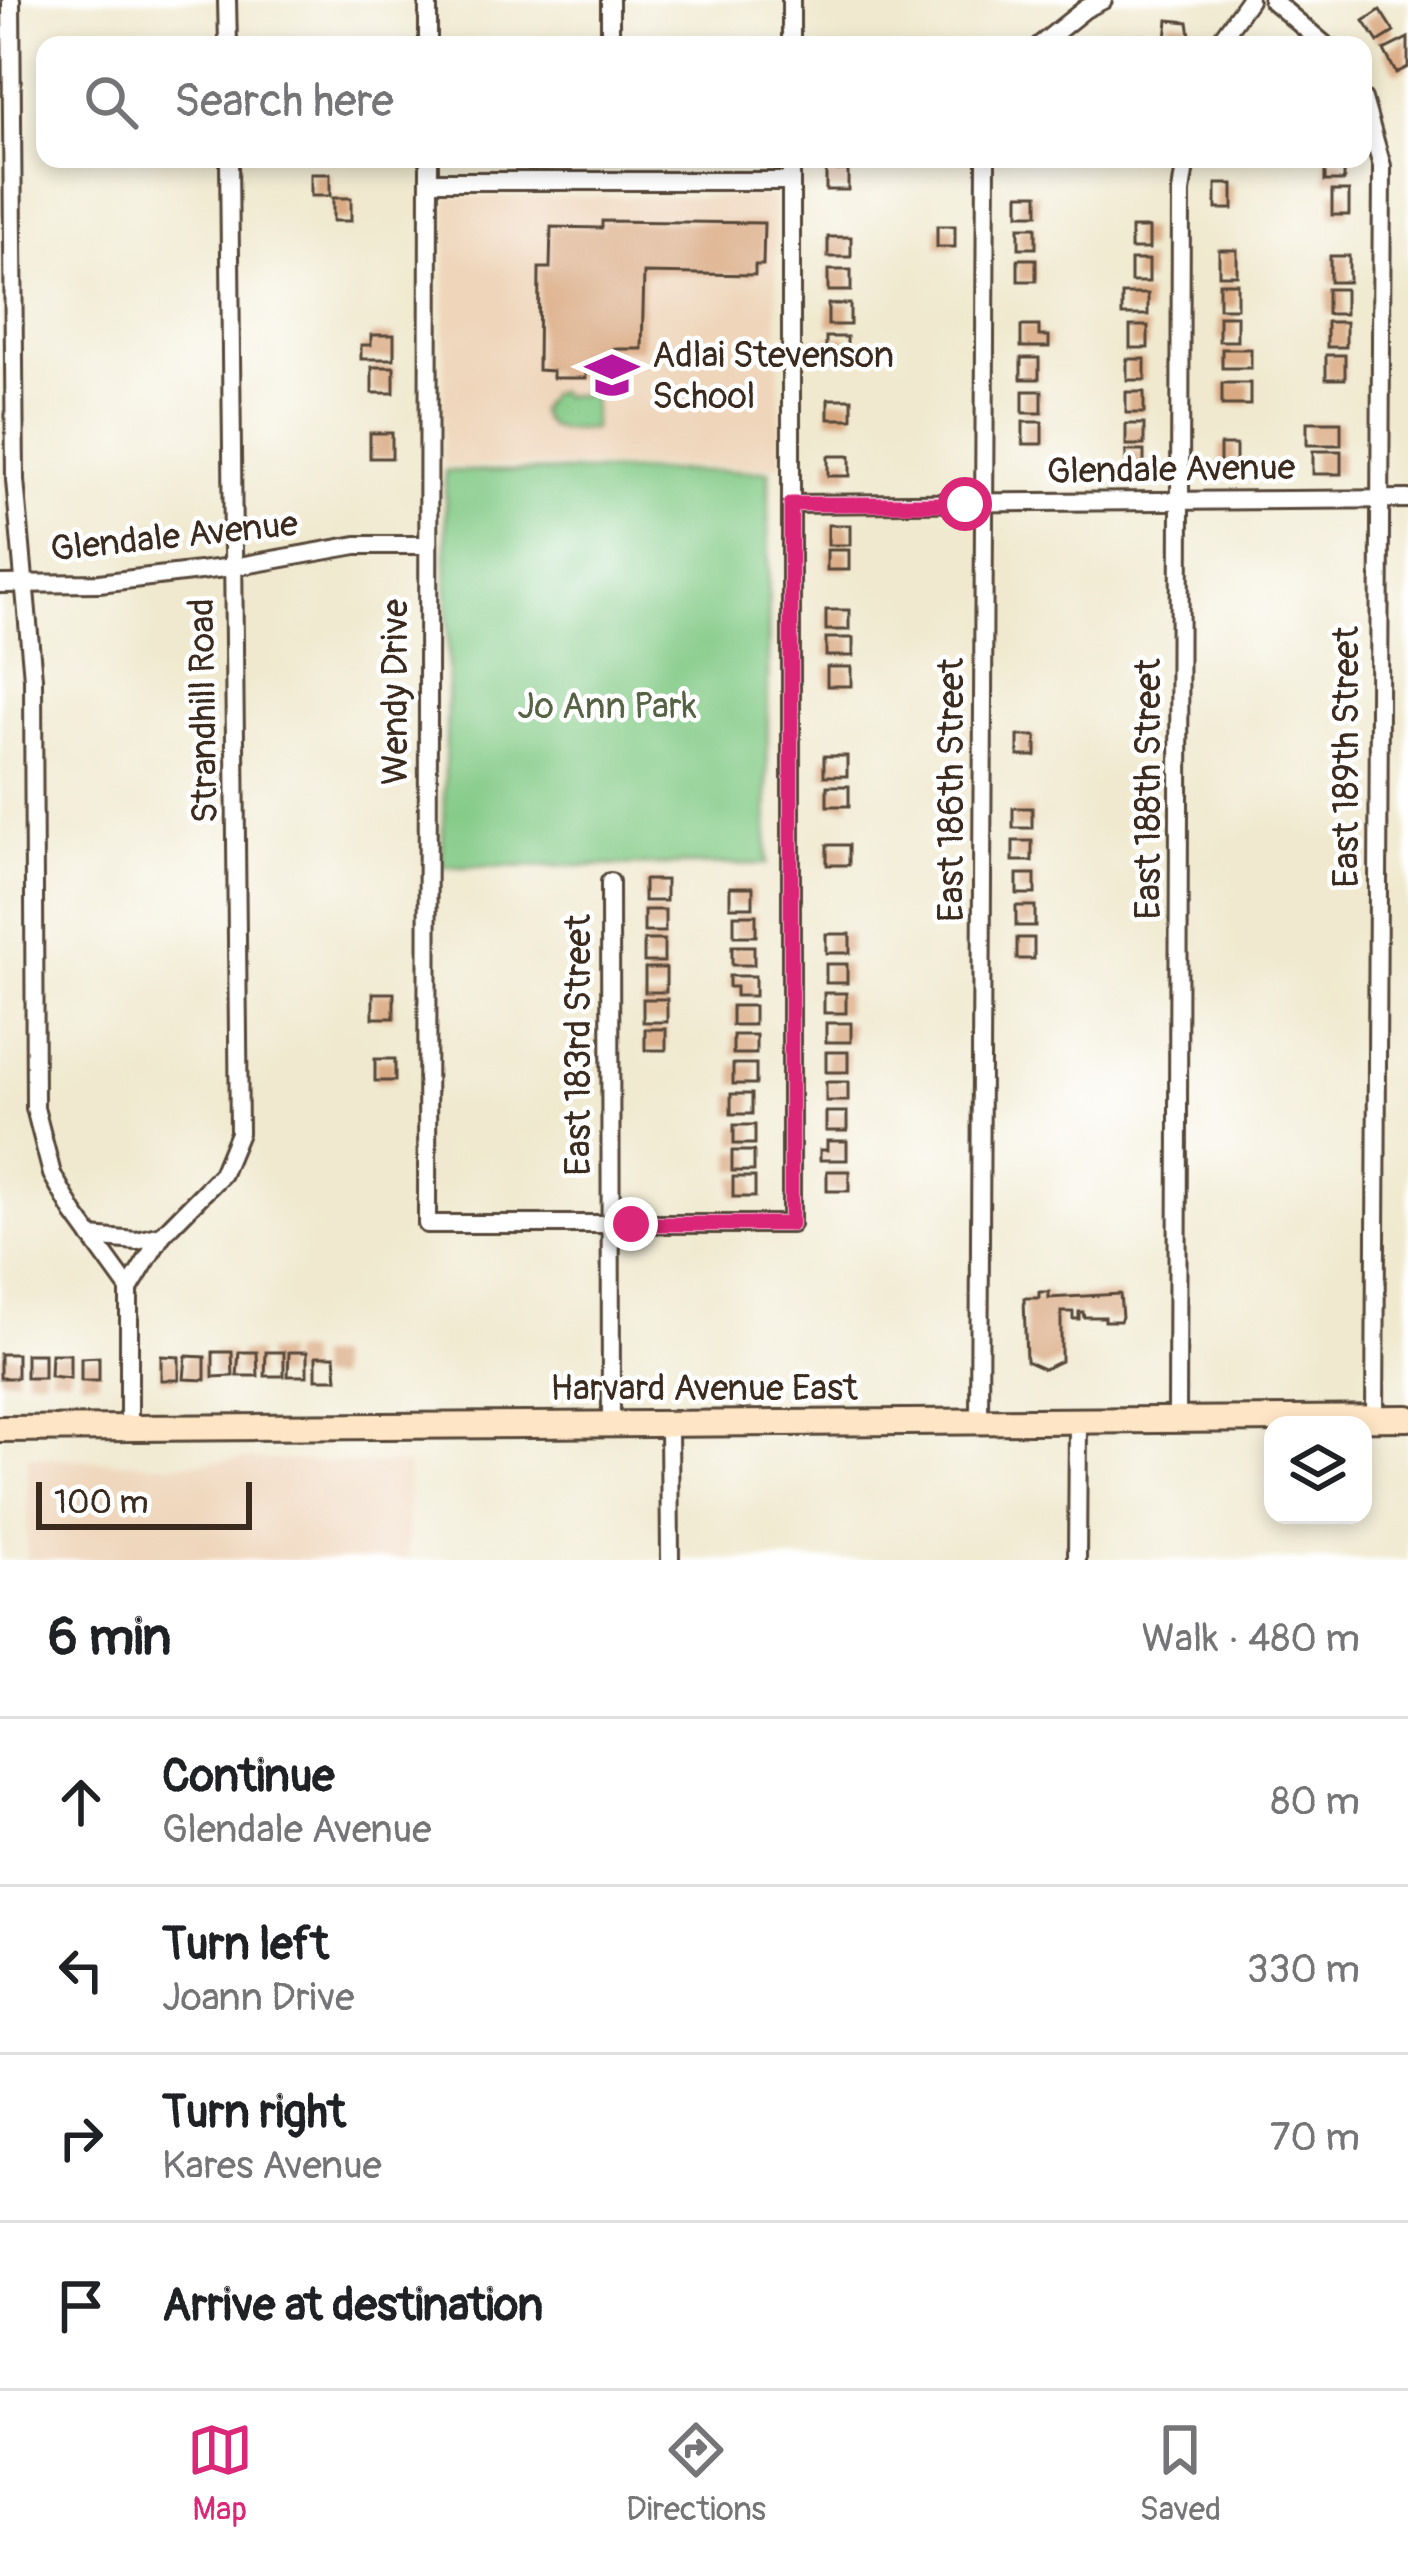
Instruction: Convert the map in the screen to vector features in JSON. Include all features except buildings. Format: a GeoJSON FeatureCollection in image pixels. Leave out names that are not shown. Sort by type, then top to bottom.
{"type":"FeatureCollection","features":[{"type":"Feature","properties":{"kind":"main road","name":"Harvard Avenue East"},"geometry":{"type":"LineString","coordinates":[[0,1429],[1408,1418]]}},
{"type":"Feature","properties":{"kind":"street"},"geometry":{"type":"LineString","coordinates":[[11,0],[13,387],[22,584],[33,678],[35,1108],[52,1174],[128,1289],[129,1428]]}},
{"type":"Feature","properties":{"kind":"street"},"geometry":{"type":"LineString","coordinates":[[227,0],[228,36]]}},
{"type":"Feature","properties":{"kind":"street"},"geometry":{"type":"LineString","coordinates":[[428,0],[428,36]]}},
{"type":"Feature","properties":{"kind":"street"},"geometry":{"type":"LineString","coordinates":[[610,0],[610,36]]}},
{"type":"Feature","properties":{"kind":"street"},"geometry":{"type":"LineString","coordinates":[[790,0],[790,36]]}},
{"type":"Feature","properties":{"kind":"street"},"geometry":{"type":"LineString","coordinates":[[1051,36],[1103,0]]}},
{"type":"Feature","properties":{"kind":"street"},"geometry":{"type":"LineString","coordinates":[[1223,36],[1249,0]]}},
{"type":"Feature","properties":{"kind":"street"},"geometry":{"type":"LineString","coordinates":[[1272,0],[1314,36]]}},
{"type":"Feature","properties":{"kind":"street","name":"East 189th Street"},"geometry":{"type":"LineString","coordinates":[[1372,131],[1382,166],[1375,1419]]}},
{"type":"Feature","properties":{"kind":"street","name":"Strandhill Road"},"geometry":{"type":"LineString","coordinates":[[128,1289],[162,1235],[222,1174],[238,1132],[229,168]]}},
{"type":"Feature","properties":{"kind":"street","name":"Wendy Drive"},"geometry":{"type":"LineString","coordinates":[[429,168],[427,1224],[611,1224]]}},
{"type":"Feature","properties":{"kind":"street"},"geometry":{"type":"LineString","coordinates":[[610,168],[610,181]]}},
{"type":"Feature","properties":{"kind":"street"},"geometry":{"type":"LineString","coordinates":[[611,1224],[791,1224],[790,168]]}},
{"type":"Feature","properties":{"kind":"street","name":"East 186th Street"},"geometry":{"type":"LineString","coordinates":[[979,1422],[986,168]]}},
{"type":"Feature","properties":{"kind":"street","name":"East 188th Street"},"geometry":{"type":"LineString","coordinates":[[1177,1420],[1185,168]]}},
{"type":"Feature","properties":{"kind":"street"},"geometry":{"type":"LineString","coordinates":[[429,181],[790,181]]}},
{"type":"Feature","properties":{"kind":"street","name":"Glendale Avenue"},"geometry":{"type":"LineString","coordinates":[[791,504],[1408,499]]}},
{"type":"Feature","properties":{"kind":"street","name":"Glendale Avenue"},"geometry":{"type":"LineString","coordinates":[[0,584],[99,583],[233,567],[356,545],[427,545]]}},
{"type":"Feature","properties":{"kind":"street","name":"East 183rd Street"},"geometry":{"type":"LineString","coordinates":[[610,882],[610,1424]]}},
{"type":"Feature","properties":{"kind":"street"},"geometry":{"type":"LineString","coordinates":[[91,1237],[137,1241],[162,1235]]}},
{"type":"Feature","properties":{"kind":"street"},"geometry":{"type":"LineString","coordinates":[[1077,1560],[1078,1422]]}},
{"type":"Feature","properties":{"kind":"street"},"geometry":{"type":"LineString","coordinates":[[669,1424],[670,1560]]}},
{"type":"Feature","properties":{"kind":"shaded area","name":"Adlai Stevenson School"},"geometry":{"type":"Polygon","coordinates":[[[447,197],[774,197],[781,466],[442,466],[447,197]]]}},
{"type":"Feature","properties":{"kind":"shaded area"},"geometry":{"type":"Polygon","coordinates":[[[28,1456],[169,1465],[241,1459],[408,1465],[408,1560],[27,1560],[28,1456]]]}},
{"type":"Feature","properties":{"kind":"green space"},"geometry":{"type":"Polygon","coordinates":[[[558,391],[562,396],[584,391],[593,397],[593,429],[547,424],[539,410],[558,391]]]}},
{"type":"Feature","properties":{"kind":"green space","name":"Jo Ann Park"},"geometry":{"type":"Polygon","coordinates":[[[445,471],[769,471],[767,864],[442,867],[448,671],[445,471]]]}},
{"type":"Feature","properties":{"kind":"place","name":"Adlai Stevenson School"},"geometry":{"type":"Point","coordinates":[612,375]}},
{"type":"Feature","properties":{"kind":"route"},"geometry":{"type":"LineString","coordinates":[[631,1224],[791,1224],[791,504],[965,504]]}}]}
